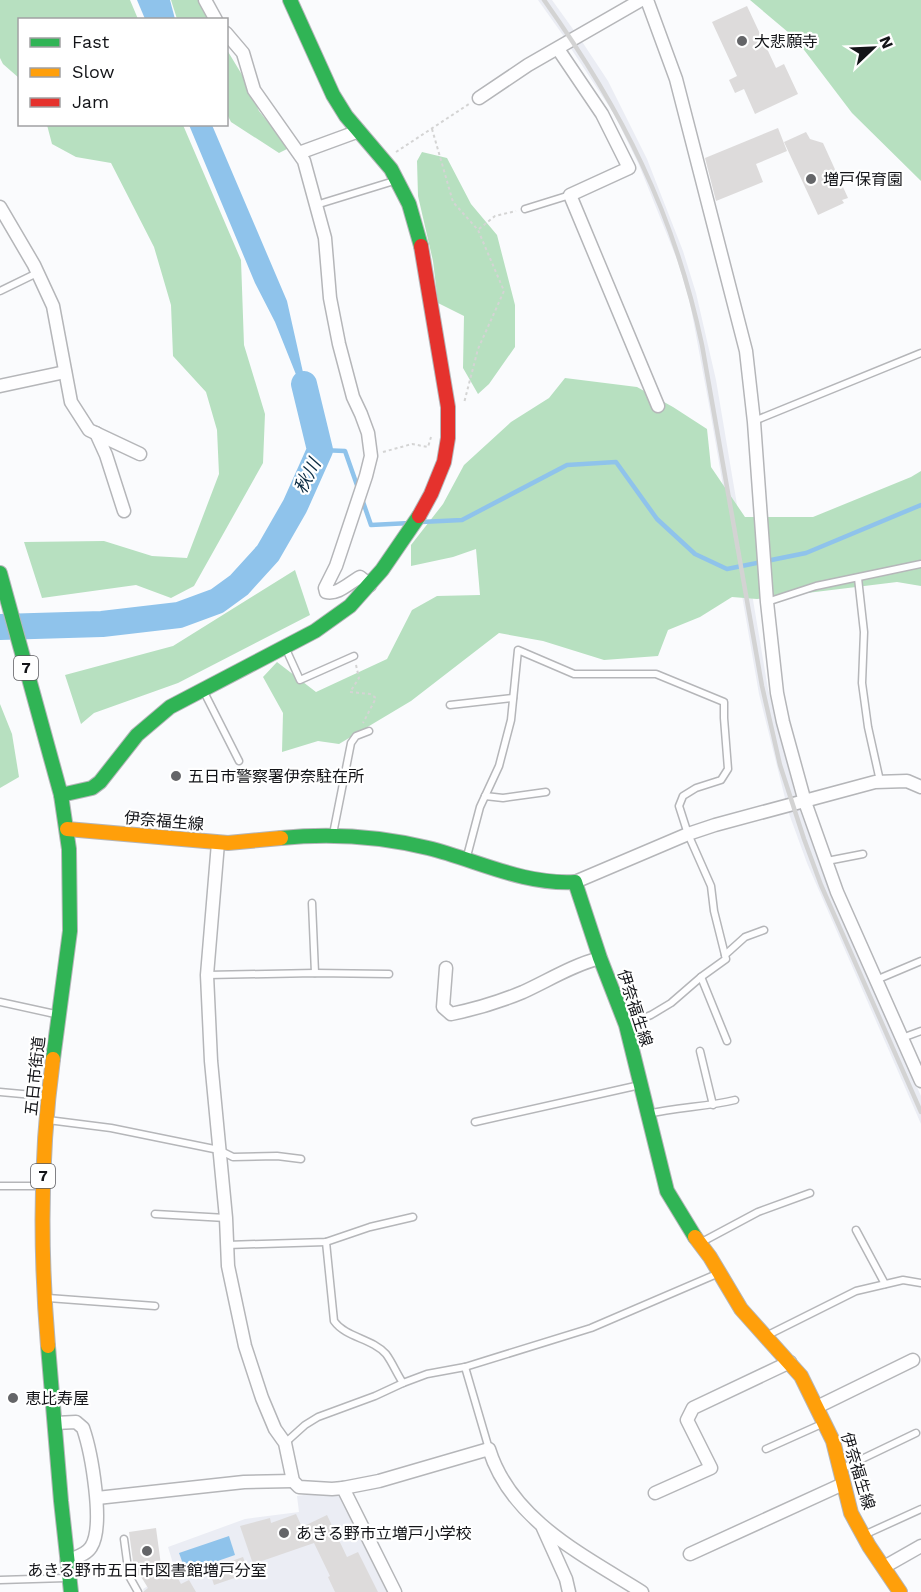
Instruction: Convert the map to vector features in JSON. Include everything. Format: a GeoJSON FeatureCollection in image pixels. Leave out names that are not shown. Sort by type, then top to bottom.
{"type":"FeatureCollection","features":[{"type":"Feature","properties":{"kind":"main road"},"geometry":{"type":"LineString","coordinates":[[61,795],[96,785],[106,776],[123,751],[144,728],[170,707],[337,616],[370,585],[420,515],[437,483],[447,449],[448,415],[420,243],[409,204],[398,180],[384,160],[358,131],[333,95],[290,0]]}},
{"type":"Feature","properties":{"kind":"main road","name":"五日市街道"},"geometry":{"type":"LineString","coordinates":[[0,573],[53,762],[68,829],[71,885],[70,931],[48,1096],[43,1186],[45,1297],[71,1592]]}},
{"type":"Feature","properties":{"kind":"main road","name":"伊奈福生線"},"geometry":{"type":"LineString","coordinates":[[68,829],[218,843],[333,834],[427,848],[465,861],[543,881],[569,884],[575,882],[600,958],[626,1025],[655,1148],[668,1191],[685,1223],[741,1309],[801,1376],[825,1423],[836,1451],[851,1513],[900,1592]]}},
{"type":"Feature","properties":{"kind":"street"},"geometry":{"type":"LineString","coordinates":[[205,0],[215,18]]}},
{"type":"Feature","properties":{"kind":"street"},"geometry":{"type":"LineString","coordinates":[[479,98],[528,65],[641,0]]}},
{"type":"Feature","properties":{"kind":"street"},"geometry":{"type":"LineString","coordinates":[[647,0],[676,80],[744,340],[754,422],[767,602],[777,693],[805,801],[837,892],[921,1081]]}},
{"type":"Feature","properties":{"kind":"street"},"geometry":{"type":"LineString","coordinates":[[228,35],[243,53],[254,90],[304,161],[325,238],[330,298],[339,344],[353,397],[368,433],[371,456],[336,566],[325,588],[326,592],[330,594],[336,592],[360,577],[370,585]]}},
{"type":"Feature","properties":{"kind":"street"},"geometry":{"type":"LineString","coordinates":[[558,49],[602,114],[629,168],[570,195],[658,406]]}},
{"type":"Feature","properties":{"kind":"street"},"geometry":{"type":"LineString","coordinates":[[299,153],[358,131]]}},
{"type":"Feature","properties":{"kind":"street"},"geometry":{"type":"LineString","coordinates":[[0,207],[38,273],[53,306],[71,402],[88,430],[140,454]]}},
{"type":"Feature","properties":{"kind":"street"},"geometry":{"type":"LineString","coordinates":[[0,386],[65,372]]}},
{"type":"Feature","properties":{"kind":"street"},"geometry":{"type":"LineString","coordinates":[[96,433],[106,455],[124,511]]}},
{"type":"Feature","properties":{"kind":"street"},"geometry":{"type":"LineString","coordinates":[[575,882],[688,834],[805,801],[880,782],[907,781],[921,786]]}},
{"type":"Feature","properties":{"kind":"street"},"geometry":{"type":"LineString","coordinates":[[218,843],[207,975],[211,1061],[226,1218],[228,1266],[245,1346],[262,1398],[275,1429],[285,1443],[293,1481],[299,1487],[343,1488],[379,1481],[489,1449],[500,1477],[520,1504],[543,1527],[642,1592]]}},
{"type":"Feature","properties":{"kind":"street"},"geometry":{"type":"LineString","coordinates":[[446,968],[443,1007],[451,1014],[486,1007],[523,992],[584,962],[600,958]]}},
{"type":"Feature","properties":{"kind":"street"},"geometry":{"type":"LineString","coordinates":[[817,1407],[912,1360]]}},
{"type":"Feature","properties":{"kind":"street"},"geometry":{"type":"LineString","coordinates":[[655,1493],[711,1468],[687,1420],[693,1408],[790,1362]]}},
{"type":"Feature","properties":{"kind":"street"},"geometry":{"type":"LineString","coordinates":[[55,1423],[76,1422],[83,1428],[97,1498],[94,1542],[85,1553],[67,1561]]}},
{"type":"Feature","properties":{"kind":"street"},"geometry":{"type":"LineString","coordinates":[[97,1498],[244,1482],[293,1481]]}},
{"type":"Feature","properties":{"kind":"street"},"geometry":{"type":"LineString","coordinates":[[690,1554],[843,1484]]}},
{"type":"Feature","properties":{"kind":"street"},"geometry":{"type":"LineString","coordinates":[[343,1488],[394,1592]]}},
{"type":"Feature","properties":{"kind":"street"},"geometry":{"type":"LineString","coordinates":[[543,1527],[566,1579],[569,1592]]}},
{"type":"Feature","properties":{"kind":"street"},"geometry":{"type":"LineString","coordinates":[[884,1567],[921,1546]]}},
{"type":"Feature","properties":{"kind":"lane"},"geometry":{"type":"LineString","coordinates":[[316,205],[398,180]]}},
{"type":"Feature","properties":{"kind":"lane"},"geometry":{"type":"LineString","coordinates":[[525,209],[570,195]]}},
{"type":"Feature","properties":{"kind":"lane"},"geometry":{"type":"LineString","coordinates":[[0,291],[38,273]]}},
{"type":"Feature","properties":{"kind":"lane"},"geometry":{"type":"LineString","coordinates":[[754,422],[921,353]]}},
{"type":"Feature","properties":{"kind":"lane"},"geometry":{"type":"LineString","coordinates":[[767,602],[816,586],[921,564]]}},
{"type":"Feature","properties":{"kind":"lane"},"geometry":{"type":"LineString","coordinates":[[858,578],[864,632],[862,683],[868,727],[880,782]]}},
{"type":"Feature","properties":{"kind":"lane"},"geometry":{"type":"LineString","coordinates":[[285,646],[300,680],[354,656]]}},
{"type":"Feature","properties":{"kind":"lane"},"geometry":{"type":"LineString","coordinates":[[465,861],[480,807],[498,766],[511,720],[518,650],[574,674],[656,674],[724,702],[728,769],[721,780],[696,788],[683,796],[680,806],[688,834],[711,886],[714,911],[726,960],[701,977],[671,1003],[651,1015],[626,1025]]}},
{"type":"Feature","properties":{"kind":"lane"},"geometry":{"type":"LineString","coordinates":[[203,690],[239,761]]}},
{"type":"Feature","properties":{"kind":"lane"},"geometry":{"type":"LineString","coordinates":[[450,705],[513,698]]}},
{"type":"Feature","properties":{"kind":"lane"},"geometry":{"type":"LineString","coordinates":[[333,834],[351,743],[356,736],[369,731]]}},
{"type":"Feature","properties":{"kind":"lane"},"geometry":{"type":"LineString","coordinates":[[485,796],[504,798],[546,792]]}},
{"type":"Feature","properties":{"kind":"lane"},"geometry":{"type":"LineString","coordinates":[[826,861],[863,854]]}},
{"type":"Feature","properties":{"kind":"lane"},"geometry":{"type":"LineString","coordinates":[[312,903],[315,972]]}},
{"type":"Feature","properties":{"kind":"lane"},"geometry":{"type":"LineString","coordinates":[[725,955],[745,938],[764,930]]}},
{"type":"Feature","properties":{"kind":"lane"},"geometry":{"type":"LineString","coordinates":[[876,980],[921,961]]}},
{"type":"Feature","properties":{"kind":"lane"},"geometry":{"type":"LineString","coordinates":[[207,975],[315,972],[389,974]]}},
{"type":"Feature","properties":{"kind":"lane"},"geometry":{"type":"LineString","coordinates":[[701,977],[727,1041]]}},
{"type":"Feature","properties":{"kind":"lane"},"geometry":{"type":"LineString","coordinates":[[0,1002],[59,1015]]}},
{"type":"Feature","properties":{"kind":"lane"},"geometry":{"type":"LineString","coordinates":[[902,1038],[921,1031]]}},
{"type":"Feature","properties":{"kind":"lane"},"geometry":{"type":"LineString","coordinates":[[700,1051],[713,1106]]}},
{"type":"Feature","properties":{"kind":"lane"},"geometry":{"type":"LineString","coordinates":[[475,1122],[640,1085]]}},
{"type":"Feature","properties":{"kind":"lane"},"geometry":{"type":"LineString","coordinates":[[0,1092],[48,1096]]}},
{"type":"Feature","properties":{"kind":"lane"},"geometry":{"type":"LineString","coordinates":[[648,1114],[667,1109],[713,1106],[735,1100]]}},
{"type":"Feature","properties":{"kind":"lane"},"geometry":{"type":"LineString","coordinates":[[46,1120],[111,1128],[219,1150],[233,1157],[277,1156],[301,1159]]}},
{"type":"Feature","properties":{"kind":"lane"},"geometry":{"type":"LineString","coordinates":[[0,1186],[43,1186]]}},
{"type":"Feature","properties":{"kind":"lane"},"geometry":{"type":"LineString","coordinates":[[700,1243],[758,1212],[810,1193]]}},
{"type":"Feature","properties":{"kind":"lane"},"geometry":{"type":"LineString","coordinates":[[155,1214],[226,1218]]}},
{"type":"Feature","properties":{"kind":"lane"},"geometry":{"type":"LineString","coordinates":[[226,1245],[326,1242],[370,1227],[413,1217]]}},
{"type":"Feature","properties":{"kind":"lane"},"geometry":{"type":"LineString","coordinates":[[856,1230],[885,1284]]}},
{"type":"Feature","properties":{"kind":"lane"},"geometry":{"type":"LineString","coordinates":[[326,1242],[334,1321],[340,1329],[385,1352],[402,1383]]}},
{"type":"Feature","properties":{"kind":"lane"},"geometry":{"type":"LineString","coordinates":[[285,1443],[318,1417],[375,1396],[402,1383],[428,1374],[465,1367],[591,1328],[719,1273]]}},
{"type":"Feature","properties":{"kind":"lane"},"geometry":{"type":"LineString","coordinates":[[765,1337],[856,1291],[903,1280],[921,1283]]}},
{"type":"Feature","properties":{"kind":"lane"},"geometry":{"type":"LineString","coordinates":[[45,1297],[155,1306]]}},
{"type":"Feature","properties":{"kind":"lane"},"geometry":{"type":"LineString","coordinates":[[465,1367],[489,1449]]}},
{"type":"Feature","properties":{"kind":"lane"},"geometry":{"type":"LineString","coordinates":[[766,1449],[825,1423]]}},
{"type":"Feature","properties":{"kind":"lane"},"geometry":{"type":"LineString","coordinates":[[840,1469],[916,1433]]}},
{"type":"Feature","properties":{"kind":"lane"},"geometry":{"type":"LineString","coordinates":[[863,1535],[921,1509]]}},
{"type":"Feature","properties":{"kind":"lane"},"geometry":{"type":"LineString","coordinates":[[124,1539],[129,1576],[138,1592]]}},
{"type":"Feature","properties":{"kind":"lane"},"geometry":{"type":"LineString","coordinates":[[0,1580],[46,1580],[69,1577]]}},
{"type":"Feature","properties":{"kind":"path"},"geometry":{"type":"LineString","coordinates":[[384,160],[479,98]]}},
{"type":"Feature","properties":{"kind":"path"},"geometry":{"type":"LineString","coordinates":[[371,456],[412,444],[428,447],[438,418],[461,413],[478,350],[504,291],[478,230],[453,202],[432,129]]}},
{"type":"Feature","properties":{"kind":"path"},"geometry":{"type":"LineString","coordinates":[[478,230],[495,216],[525,209]]}},
{"type":"Feature","properties":{"kind":"path"},"geometry":{"type":"LineString","coordinates":[[354,656],[358,678],[350,692],[370,694],[376,698],[364,719],[361,734]]}},
{"type":"Feature","properties":{"kind":"shaded area"},"geometry":{"type":"Polygon","coordinates":[[[538,0],[552,0],[575,32],[565,38],[538,0]]]}},
{"type":"Feature","properties":{"kind":"shaded area"},"geometry":{"type":"Polygon","coordinates":[[[581,40],[608,81],[647,159],[683,251],[696,293],[716,380],[768,689],[796,798],[786,802],[759,694],[690,303],[678,262],[639,165],[614,114],[570,47],[581,40]]]}},
{"type":"Feature","properties":{"kind":"shaded area"},"geometry":{"type":"Polygon","coordinates":[[[799,808],[831,895],[921,1096],[921,1124],[807,863],[788,811],[799,808]]]}},
{"type":"Feature","properties":{"kind":"shaded area","name":"あきる野市立増戸小学校"},"geometry":{"type":"Polygon","coordinates":[[[317,1493],[342,1496],[391,1592],[144,1592],[143,1589],[175,1570],[168,1547],[245,1519],[299,1512],[297,1496],[317,1493]]]}},
{"type":"Feature","properties":{"kind":"green space"},"geometry":{"type":"Polygon","coordinates":[[[0,0],[130,0],[138,18],[18,18],[18,77],[3,64],[0,58],[0,0]]]}},
{"type":"Feature","properties":{"kind":"green space"},"geometry":{"type":"Polygon","coordinates":[[[171,0],[201,0],[210,18],[177,18],[171,0]]]}},
{"type":"Feature","properties":{"kind":"green space"},"geometry":{"type":"Polygon","coordinates":[[[750,0],[921,0],[921,181],[852,113],[795,38],[750,0]]]}},
{"type":"Feature","properties":{"kind":"green space"},"geometry":{"type":"Polygon","coordinates":[[[228,52],[244,78],[259,111],[289,148],[279,153],[231,122],[228,116],[228,52]]]}},
{"type":"Feature","properties":{"kind":"green space"},"geometry":{"type":"Polygon","coordinates":[[[47,126],[183,126],[241,260],[244,345],[265,414],[263,463],[194,586],[171,598],[136,585],[42,598],[24,542],[104,541],[152,556],[187,558],[219,474],[217,430],[206,392],[173,356],[171,305],[154,247],[111,163],[76,157],[52,144],[47,126]]]}},
{"type":"Feature","properties":{"kind":"green space"},"geometry":{"type":"Polygon","coordinates":[[[422,152],[447,158],[471,204],[497,235],[515,305],[515,347],[489,384],[478,394],[463,368],[464,316],[438,303],[433,261],[418,196],[417,161],[422,152]]]}},
{"type":"Feature","properties":{"kind":"green space"},"geometry":{"type":"Polygon","coordinates":[[[565,378],[637,387],[707,429],[711,467],[745,517],[813,517],[921,471],[921,586],[897,582],[757,599],[732,597],[700,617],[668,630],[658,656],[604,660],[543,641],[499,633],[411,701],[339,744],[318,741],[282,752],[283,713],[263,677],[277,662],[316,692],[387,659],[412,610],[437,596],[480,595],[476,549],[453,557],[411,566],[411,545],[443,504],[464,465],[511,422],[549,398],[565,378]]]}},
{"type":"Feature","properties":{"kind":"green space"},"geometry":{"type":"Polygon","coordinates":[[[295,570],[310,615],[178,683],[94,713],[81,724],[65,675],[173,646],[295,570]]]}},
{"type":"Feature","properties":{"kind":"green space"},"geometry":{"type":"Polygon","coordinates":[[[0,704],[12,734],[19,777],[0,788],[0,704]]]}},
{"type":"Feature","properties":{"kind":"water"},"geometry":{"type":"Polygon","coordinates":[[[137,0],[170,0],[175,18],[145,18],[137,0]]]}},
{"type":"Feature","properties":{"kind":"water"},"geometry":{"type":"Polygon","coordinates":[[[189,126],[212,126],[287,301],[313,417],[275,322],[255,283],[189,126]]]}},
{"type":"Feature","properties":{"kind":"water"},"geometry":{"type":"Polygon","coordinates":[[[229,1536],[235,1555],[186,1572],[179,1553],[229,1536]]]}},
{"type":"Feature","properties":{"kind":"building","name":"大悲願寺"},"geometry":{"type":"Polygon","coordinates":[[[747,6],[776,68],[784,64],[798,94],[755,114],[744,89],[735,93],[729,80],[737,76],[712,22],[747,6]]]}},
{"type":"Feature","properties":{"kind":"building"},"geometry":{"type":"Polygon","coordinates":[[[778,128],[787,151],[756,164],[763,182],[716,201],[705,158],[778,128]]]}},
{"type":"Feature","properties":{"kind":"building"},"geometry":{"type":"Polygon","coordinates":[[[806,132],[810,139],[823,143],[848,198],[842,200],[844,203],[818,215],[784,142],[806,132]]]}},
{"type":"Feature","properties":{"kind":"building"},"geometry":{"type":"Polygon","coordinates":[[[296,1514],[302,1527],[327,1515],[347,1557],[358,1552],[378,1592],[335,1592],[314,1543],[253,1564],[240,1526],[270,1518],[271,1523],[296,1514]]]}},
{"type":"Feature","properties":{"kind":"building"},"geometry":{"type":"Polygon","coordinates":[[[156,1528],[163,1580],[175,1573],[181,1584],[189,1580],[196,1592],[143,1592],[148,1588],[140,1575],[135,1576],[129,1532],[156,1528]]]}},
{"type":"Feature","properties":{"kind":"building"},"geometry":{"type":"Polygon","coordinates":[[[243,1557],[249,1573],[214,1585],[209,1569],[243,1557]]]}},
{"type":"Feature","properties":{"kind":"waterway","name":"秋川"},"geometry":{"type":"LineString","coordinates":[[0,627],[102,624],[179,615],[217,601],[239,585],[268,553],[295,506],[320,450],[304,384]]}},
{"type":"Feature","properties":{"kind":"waterway"},"geometry":{"type":"LineString","coordinates":[[320,450],[345,451],[358,488]]}},
{"type":"Feature","properties":{"kind":"waterway"},"geometry":{"type":"LineString","coordinates":[[421,522],[462,520],[567,465],[616,462],[657,519],[695,554],[727,569],[806,553],[921,505]]}},
{"type":"Feature","properties":{"kind":"waterway"},"geometry":{"type":"LineString","coordinates":[[362,499],[371,525],[410,523]]}},
{"type":"Feature","properties":{"kind":"railway"},"geometry":{"type":"LineString","coordinates":[[544,0],[598,82],[621,122],[642,164],[676,250],[702,345],[762,686],[780,765],[821,885],[921,1112]]}},
{"type":"Feature","properties":{"kind":"traffic: fast"},"geometry":{"type":"LineString","coordinates":[[290,0],[333,95],[346,116],[391,169],[409,204],[421,246]]}},
{"type":"Feature","properties":{"kind":"traffic: fast"},"geometry":{"type":"LineString","coordinates":[[61,795],[92,788],[100,782],[137,735],[170,707],[315,631],[350,606],[382,570],[419,516]]}},
{"type":"Feature","properties":{"kind":"traffic: fast"},"geometry":{"type":"LineString","coordinates":[[0,573],[61,795],[69,849],[70,931],[53,1059]]}},
{"type":"Feature","properties":{"kind":"traffic: fast"},"geometry":{"type":"LineString","coordinates":[[281,838],[318,836],[373,838],[428,848],[537,880],[575,882],[600,958],[626,1025],[667,1191],[695,1237]]}},
{"type":"Feature","properties":{"kind":"traffic: fast"},"geometry":{"type":"LineString","coordinates":[[48,1346],[71,1592]]}},
{"type":"Feature","properties":{"kind":"traffic: slow"},"geometry":{"type":"LineString","coordinates":[[67,829],[228,843],[281,838]]}},
{"type":"Feature","properties":{"kind":"traffic: slow"},"geometry":{"type":"LineString","coordinates":[[48,1346],[43,1202],[46,1131],[53,1059]]}},
{"type":"Feature","properties":{"kind":"traffic: slow"},"geometry":{"type":"LineString","coordinates":[[695,1237],[710,1257],[741,1309],[801,1376],[833,1441],[851,1513],[869,1546],[900,1592]]}},
{"type":"Feature","properties":{"kind":"traffic: jam"},"geometry":{"type":"LineString","coordinates":[[419,516],[444,462],[448,438],[448,407],[421,246]]}},
{"type":"Feature","properties":{"kind":"place","name":"大悲願寺"},"geometry":{"type":"Point","coordinates":[742,41]}},
{"type":"Feature","properties":{"kind":"place","name":"増戸保育園"},"geometry":{"type":"Point","coordinates":[811,179]}},
{"type":"Feature","properties":{"kind":"place","name":"五日市警察署伊奈駐在所"},"geometry":{"type":"Point","coordinates":[176,776]}},
{"type":"Feature","properties":{"kind":"place","name":"恵比寿屋"},"geometry":{"type":"Point","coordinates":[13,1398]}},
{"type":"Feature","properties":{"kind":"place","name":"あきる野市立増戸小学校"},"geometry":{"type":"Point","coordinates":[284,1533]}},
{"type":"Feature","properties":{"kind":"place","name":"あきる野市五日市図書館増戸分室"},"geometry":{"type":"Point","coordinates":[147,1551]}}]}
